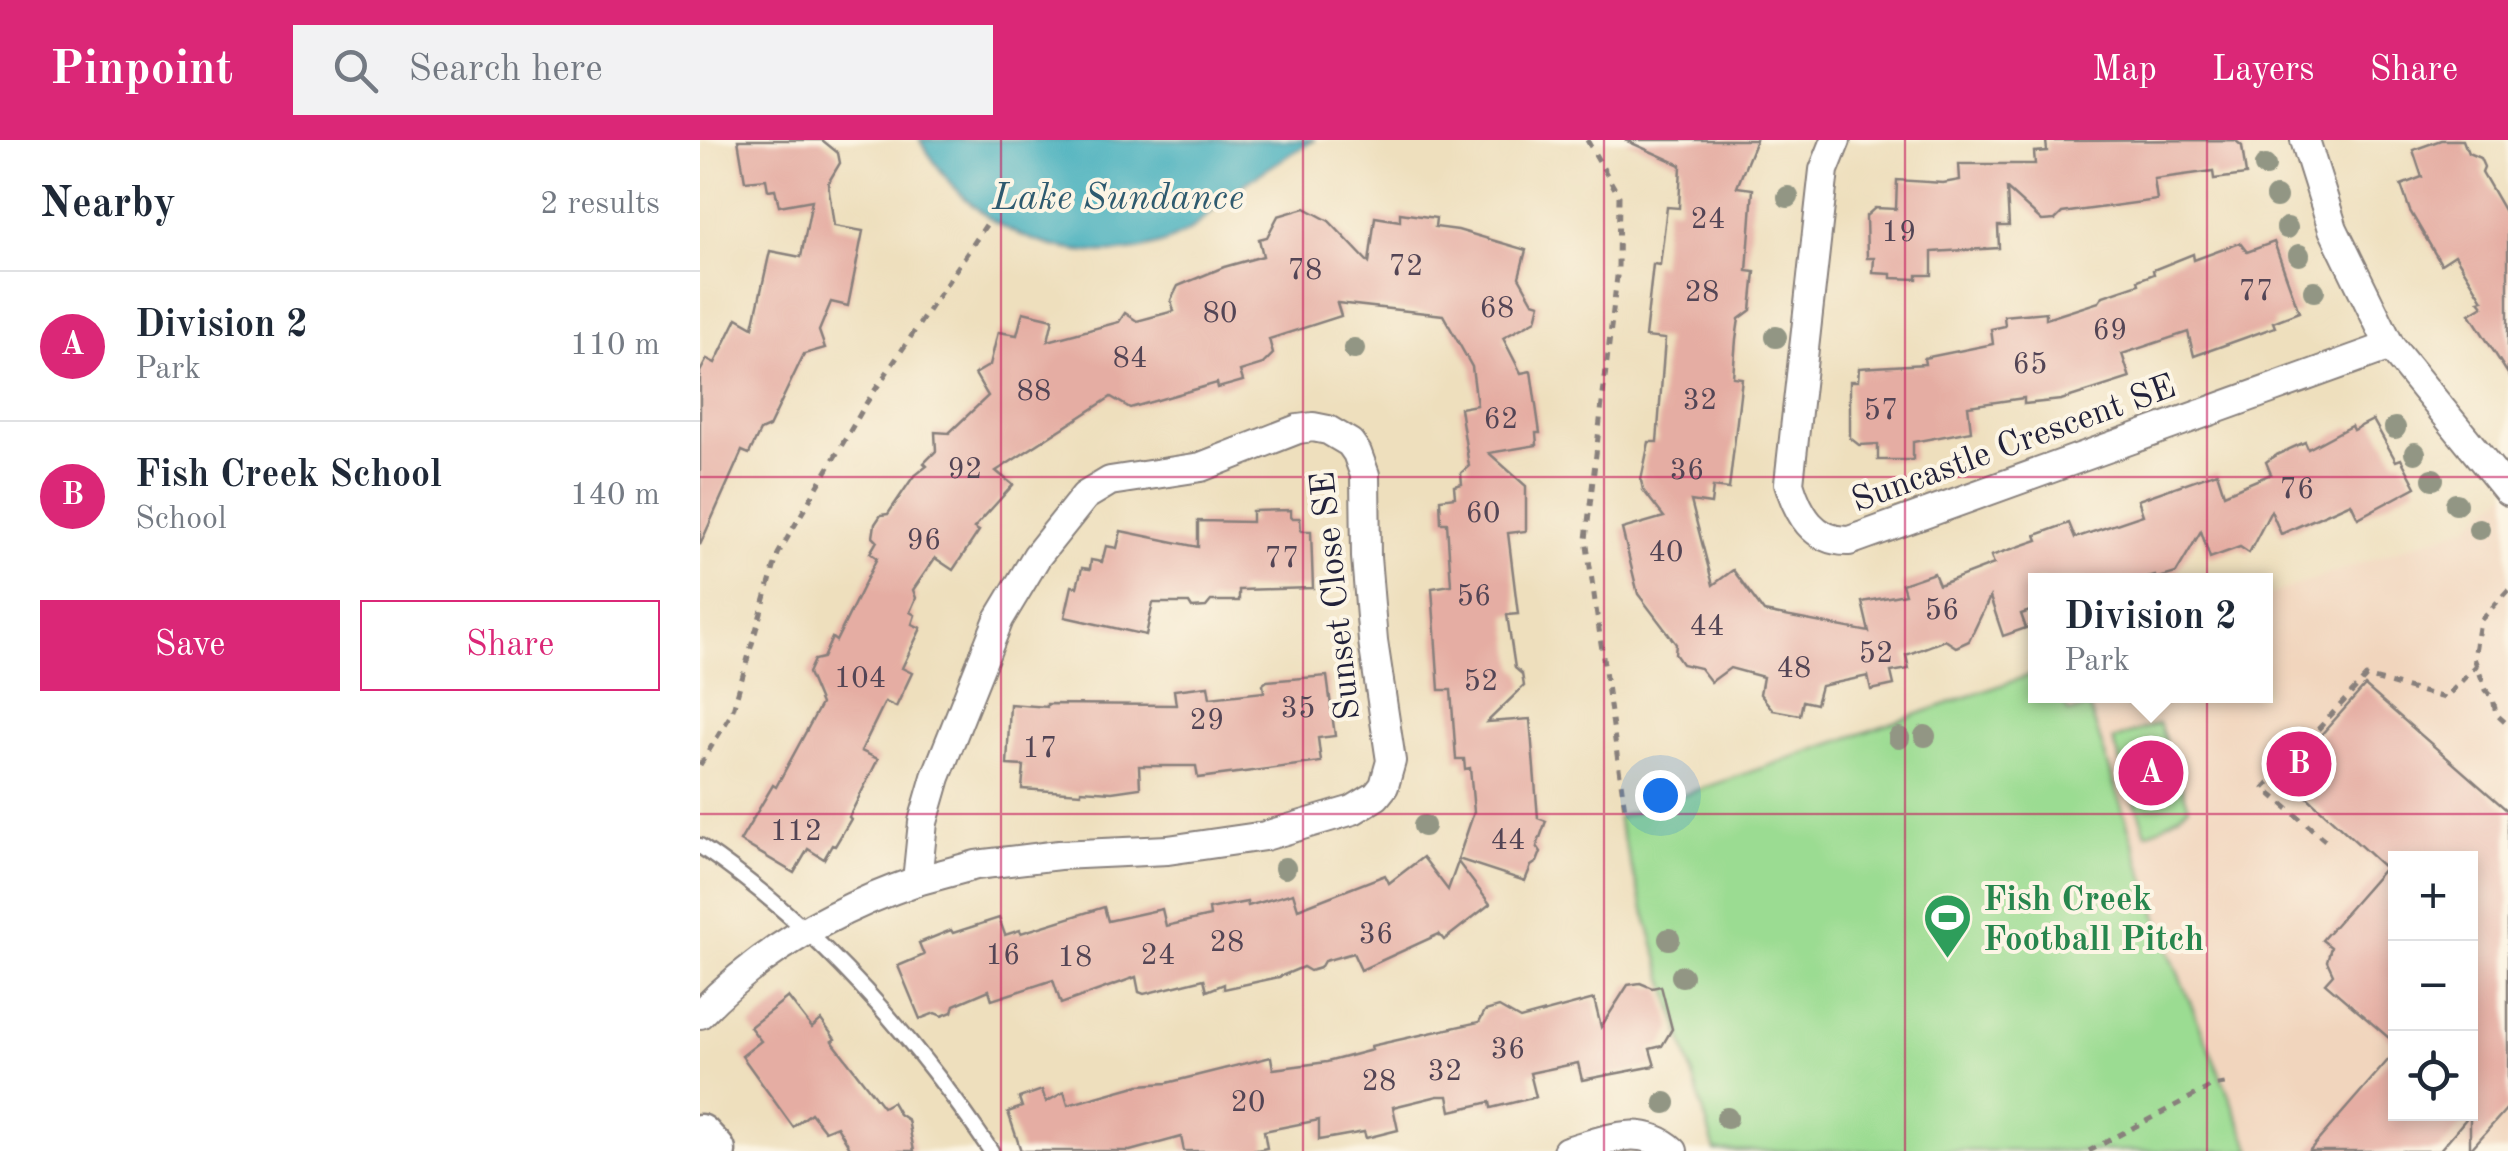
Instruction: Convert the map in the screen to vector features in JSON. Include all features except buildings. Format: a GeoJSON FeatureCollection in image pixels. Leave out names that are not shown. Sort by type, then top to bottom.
{"type":"FeatureCollection","features":[{"type":"Feature","properties":{"kind":"street","name":"Suncastle Crescent SE"},"geometry":{"type":"LineString","coordinates":[[1836,140],[1824,170],[1789,483],[1797,510],[1808,524],[1838,541],[2390,346]]}},
{"type":"Feature","properties":{"kind":"street"},"geometry":{"type":"LineString","coordinates":[[2304,140],[2333,229],[2390,346],[2508,492]]}},
{"type":"Feature","properties":{"kind":"street","name":"Sunset Close SE"},"geometry":{"type":"LineString","coordinates":[[700,1014],[758,962],[806,930],[867,898],[917,881],[976,866],[1059,856],[1168,850],[1265,836],[1353,810],[1376,796],[1384,786],[1391,761],[1373,641],[1365,475],[1350,444],[1328,430],[1298,429],[1201,467],[1110,481],[1086,496],[1036,556],[999,619],[936,778],[923,822],[917,881]]}},
{"type":"Feature","properties":{"kind":"street"},"geometry":{"type":"LineString","coordinates":[[1567,1151],[1637,1134],[1661,1141],[1672,1151]]}},
{"type":"Feature","properties":{"kind":"street"},"geometry":{"type":"LineString","coordinates":[[700,1135],[715,1151]]}},
{"type":"Feature","properties":{"kind":"lane"},"geometry":{"type":"LineString","coordinates":[[700,846],[806,930],[892,1018],[955,1097],[991,1151]]}},
{"type":"Feature","properties":{"kind":"path"},"geometry":{"type":"LineString","coordinates":[[1587,140],[1619,196],[1618,268],[1586,540],[1625,810]]}},
{"type":"Feature","properties":{"kind":"path"},"geometry":{"type":"LineString","coordinates":[[700,765],[732,713],[778,554],[868,402],[990,218]]}},
{"type":"Feature","properties":{"kind":"path"},"geometry":{"type":"LineString","coordinates":[[2508,590],[2480,620],[2474,658],[2493,698],[2496,714],[2508,725]]}},
{"type":"Feature","properties":{"kind":"path"},"geometry":{"type":"LineString","coordinates":[[2325,840],[2264,788],[2366,677],[2446,698],[2477,665]]}},
{"type":"Feature","properties":{"kind":"path"},"geometry":{"type":"LineString","coordinates":[[2090,1151],[2212,1086],[2224,1084]]}},
{"type":"Feature","properties":{"kind":"shaded area"},"geometry":{"type":"Polygon","coordinates":[[[2508,491],[2508,1151],[2252,1151],[2064,703],[2273,703],[2273,594],[2468,526],[2508,491]]]}},
{"type":"Feature","properties":{"kind":"green space","name":"Fish Creek Football Pitch"},"geometry":{"type":"Polygon","coordinates":[[[2028,676],[2028,703],[2064,703],[2069,713],[2089,706],[2168,949],[2252,1151],[1715,1151],[1617,818],[2028,676]]]}},
{"type":"Feature","properties":{"kind":"green space"},"geometry":{"type":"Polygon","coordinates":[[[2159,723],[2189,807],[2146,833],[2113,740],[2159,723]]]}},
{"type":"Feature","properties":{"kind":"water","name":"Lake Sundance"},"geometry":{"type":"Polygon","coordinates":[[[920,140],[1315,140],[1241,187],[1190,230],[1143,249],[1090,252],[1038,242],[992,220],[952,184],[920,140]]]}},
{"type":"Feature","properties":{"kind":"place","name":"Fish Creek School"},"geometry":{"type":"Point","coordinates":[2299,764]}},
{"type":"Feature","properties":{"kind":"place","name":"Division 2"},"geometry":{"type":"Point","coordinates":[2151,773]}},
{"type":"Feature","properties":{"kind":"place","name":"Fish Creek Football Pitch"},"geometry":{"type":"Point","coordinates":[1948,960]}}]}
